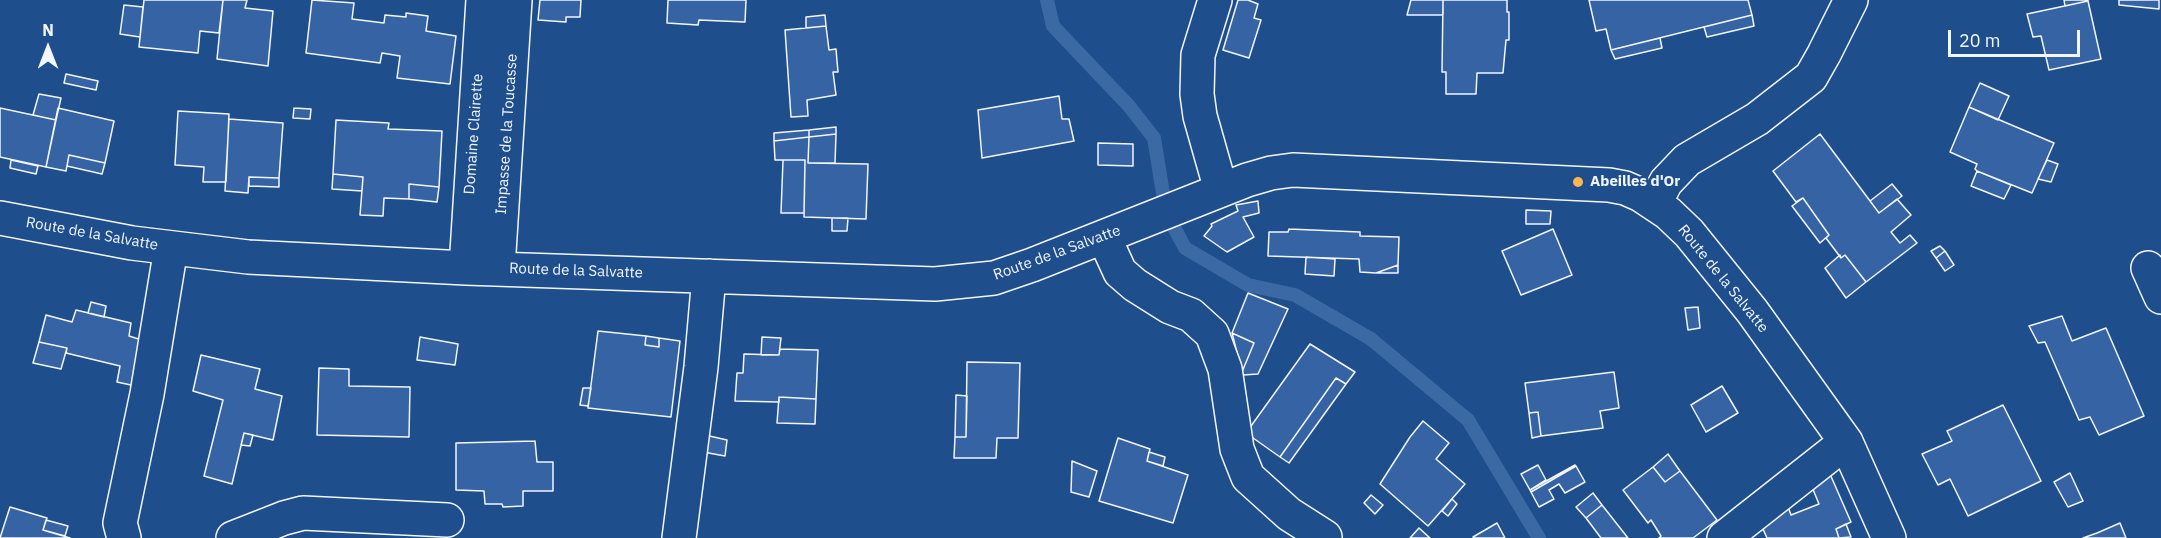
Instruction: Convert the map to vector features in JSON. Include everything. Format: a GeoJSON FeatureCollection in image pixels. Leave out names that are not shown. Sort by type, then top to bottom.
{"type":"FeatureCollection","features":[{"type":"Feature","properties":{"kind":"street","name":"Domaine Clairette"},"geometry":{"type":"LineString","coordinates":[[466,267],[483,0]]}},
{"type":"Feature","properties":{"kind":"street","name":"Impasse de la Toucasse"},"geometry":{"type":"LineString","coordinates":[[498,268],[515,0]]}},
{"type":"Feature","properties":{"kind":"street"},"geometry":{"type":"LineString","coordinates":[[1215,0],[1198,55],[1197,94],[1200,116],[1221,190]]}},
{"type":"Feature","properties":{"kind":"street"},"geometry":{"type":"LineString","coordinates":[[1655,203],[1666,182],[1687,160],[1757,119],[1810,77],[1851,0]]}},
{"type":"Feature","properties":{"kind":"street","name":"Route de la Salvatte"},"geometry":{"type":"LineString","coordinates":[[0,218],[132,243],[248,257],[934,284],[994,278],[1221,190],[1263,175],[1293,170],[1609,185],[1625,188],[1655,203],[1689,233],[1752,312],[1846,442],[1889,538]]}},
{"type":"Feature","properties":{"kind":"street"},"geometry":{"type":"LineString","coordinates":[[1104,237],[1120,272],[1135,285],[1170,307],[1191,315],[1212,334],[1225,369],[1237,449],[1248,477],[1289,514],[1325,537]]}},
{"type":"Feature","properties":{"kind":"street"},"geometry":{"type":"LineString","coordinates":[[124,538],[120,523],[147,394],[171,248]]}},
{"type":"Feature","properties":{"kind":"street"},"geometry":{"type":"LineString","coordinates":[[2148,267],[2161,297]]}},
{"type":"Feature","properties":{"kind":"street"},"geometry":{"type":"LineString","coordinates":[[679,538],[709,276]]}},
{"type":"Feature","properties":{"kind":"street"},"geometry":{"type":"LineString","coordinates":[[1724,538],[1846,442]]}},
{"type":"Feature","properties":{"kind":"street"},"geometry":{"type":"LineString","coordinates":[[233,538],[303,513],[447,520]]}},
{"type":"Feature","properties":{"kind":"building"},"geometry":{"type":"Polygon","coordinates":[[[144,0],[223,0],[219,33],[200,31],[198,53],[139,47],[144,0]]]}},
{"type":"Feature","properties":{"kind":"building"},"geometry":{"type":"Polygon","coordinates":[[[223,0],[247,0],[245,8],[273,11],[268,66],[217,59],[223,0]]]}},
{"type":"Feature","properties":{"kind":"building"},"geometry":{"type":"Polygon","coordinates":[[[312,0],[354,3],[352,19],[384,23],[385,15],[406,17],[406,13],[428,16],[426,31],[456,36],[450,84],[397,78],[400,56],[382,53],[380,63],[306,53],[312,0]]]}},
{"type":"Feature","properties":{"kind":"building"},"geometry":{"type":"Polygon","coordinates":[[[540,0],[581,0],[580,17],[566,17],[566,22],[538,20],[540,0]]]}},
{"type":"Feature","properties":{"kind":"building"},"geometry":{"type":"Polygon","coordinates":[[[668,0],[746,0],[745,22],[699,20],[698,25],[667,23],[668,0]]]}},
{"type":"Feature","properties":{"kind":"building"},"geometry":{"type":"Polygon","coordinates":[[[1238,0],[1248,0],[1258,4],[1254,18],[1261,20],[1249,58],[1223,50],[1238,0]]]}},
{"type":"Feature","properties":{"kind":"building"},"geometry":{"type":"Polygon","coordinates":[[[1411,0],[1443,0],[1443,15],[1407,15],[1411,0]]]}},
{"type":"Feature","properties":{"kind":"building"},"geometry":{"type":"Polygon","coordinates":[[[1443,0],[1507,0],[1509,40],[1506,40],[1503,73],[1477,73],[1476,94],[1446,94],[1446,72],[1442,72],[1443,0]]]}},
{"type":"Feature","properties":{"kind":"building"},"geometry":{"type":"Polygon","coordinates":[[[1589,0],[1748,0],[1752,15],[1611,50],[1606,29],[1596,31],[1589,0]]]}},
{"type":"Feature","properties":{"kind":"building"},"geometry":{"type":"Polygon","coordinates":[[[2064,0],[2088,0],[2088,1],[2065,6],[2064,0]]]}},
{"type":"Feature","properties":{"kind":"building"},"geometry":{"type":"Polygon","coordinates":[[[2119,0],[2159,0],[2159,9],[2119,5],[2119,0]]]}},
{"type":"Feature","properties":{"kind":"building"},"geometry":{"type":"Polygon","coordinates":[[[2088,1],[2101,59],[2049,70],[2041,36],[2033,37],[2027,14],[2088,1]]]}},
{"type":"Feature","properties":{"kind":"building"},"geometry":{"type":"Polygon","coordinates":[[[124,5],[143,7],[140,37],[120,34],[124,5]]]}},
{"type":"Feature","properties":{"kind":"building"},"geometry":{"type":"Polygon","coordinates":[[[825,15],[826,26],[806,28],[806,17],[825,15]]]}},
{"type":"Feature","properties":{"kind":"building"},"geometry":{"type":"Polygon","coordinates":[[[1752,15],[1754,26],[1707,37],[1704,27],[1752,15]]]}},
{"type":"Feature","properties":{"kind":"building"},"geometry":{"type":"Polygon","coordinates":[[[826,26],[829,50],[836,49],[838,72],[833,72],[836,95],[807,100],[808,116],[791,117],[785,30],[826,26]]]}},
{"type":"Feature","properties":{"kind":"building"},"geometry":{"type":"Polygon","coordinates":[[[1660,38],[1662,48],[1615,59],[1611,50],[1660,38]]]}},
{"type":"Feature","properties":{"kind":"building"},"geometry":{"type":"Polygon","coordinates":[[[66,74],[98,81],[96,90],[64,83],[66,74]]]}},
{"type":"Feature","properties":{"kind":"building"},"geometry":{"type":"Polygon","coordinates":[[[1980,83],[2009,96],[1998,120],[1969,107],[1980,83]]]}},
{"type":"Feature","properties":{"kind":"building"},"geometry":{"type":"Polygon","coordinates":[[[39,94],[61,98],[56,120],[33,115],[39,94]]]}},
{"type":"Feature","properties":{"kind":"building"},"geometry":{"type":"Polygon","coordinates":[[[1059,96],[1062,119],[1069,119],[1074,141],[982,158],[978,110],[1059,96]]]}},
{"type":"Feature","properties":{"kind":"building"},"geometry":{"type":"Polygon","coordinates":[[[1969,107],[2054,143],[2032,193],[1977,171],[1975,169],[1977,164],[1950,152],[1969,107]]]}},
{"type":"Feature","properties":{"kind":"building"},"geometry":{"type":"Polygon","coordinates":[[[0,108],[56,120],[46,167],[0,157],[0,108]]]}},
{"type":"Feature","properties":{"kind":"building"},"geometry":{"type":"Polygon","coordinates":[[[58,108],[114,121],[105,163],[69,155],[66,171],[46,167],[58,108]]]}},
{"type":"Feature","properties":{"kind":"building"},"geometry":{"type":"Polygon","coordinates":[[[294,108],[311,109],[310,119],[293,118],[294,108]]]}},
{"type":"Feature","properties":{"kind":"building"},"geometry":{"type":"Polygon","coordinates":[[[178,111],[229,114],[226,182],[203,182],[204,167],[175,165],[178,111]]]}},
{"type":"Feature","properties":{"kind":"building"},"geometry":{"type":"Polygon","coordinates":[[[229,119],[283,123],[279,178],[249,177],[248,193],[225,191],[229,119]]]}},
{"type":"Feature","properties":{"kind":"building"},"geometry":{"type":"Polygon","coordinates":[[[336,120],[389,123],[388,129],[442,131],[439,187],[409,184],[409,199],[384,198],[383,216],[360,215],[363,177],[333,174],[336,120]]]}},
{"type":"Feature","properties":{"kind":"building"},"geometry":{"type":"Polygon","coordinates":[[[836,127],[836,134],[809,137],[809,130],[836,127]]]}},
{"type":"Feature","properties":{"kind":"building"},"geometry":{"type":"Polygon","coordinates":[[[809,130],[809,137],[774,141],[774,133],[809,130]]]}},
{"type":"Feature","properties":{"kind":"building"},"geometry":{"type":"Polygon","coordinates":[[[836,134],[835,163],[808,163],[809,137],[836,134]]]}},
{"type":"Feature","properties":{"kind":"building"},"geometry":{"type":"Polygon","coordinates":[[[1820,134],[1879,213],[1897,199],[1911,215],[1891,232],[1900,243],[1910,235],[1917,243],[1866,282],[1845,255],[1841,258],[1826,238],[1829,235],[1803,198],[1796,202],[1773,171],[1820,134]]]}},
{"type":"Feature","properties":{"kind":"building"},"geometry":{"type":"Polygon","coordinates":[[[809,137],[808,163],[868,164],[866,219],[804,217],[805,160],[775,160],[774,141],[809,137]]]}},
{"type":"Feature","properties":{"kind":"building"},"geometry":{"type":"Polygon","coordinates":[[[1098,143],[1133,144],[1133,166],[1098,165],[1098,143]]]}},
{"type":"Feature","properties":{"kind":"building"},"geometry":{"type":"Polygon","coordinates":[[[69,155],[105,163],[102,174],[67,166],[69,155]]]}},
{"type":"Feature","properties":{"kind":"building"},"geometry":{"type":"Polygon","coordinates":[[[11,160],[38,166],[36,174],[10,168],[11,160]]]}},
{"type":"Feature","properties":{"kind":"building"},"geometry":{"type":"Polygon","coordinates":[[[783,160],[805,160],[804,213],[781,213],[783,160]]]}},
{"type":"Feature","properties":{"kind":"building"},"geometry":{"type":"Polygon","coordinates":[[[2047,160],[2058,164],[2051,182],[2038,179],[2047,160]]]}},
{"type":"Feature","properties":{"kind":"building"},"geometry":{"type":"Polygon","coordinates":[[[1977,171],[2011,185],[2004,199],[1971,186],[1977,171]]]}},
{"type":"Feature","properties":{"kind":"building"},"geometry":{"type":"Polygon","coordinates":[[[333,174],[363,177],[362,191],[332,189],[333,174]]]}},
{"type":"Feature","properties":{"kind":"building"},"geometry":{"type":"Polygon","coordinates":[[[249,177],[279,178],[279,187],[249,186],[249,177]]]}},
{"type":"Feature","properties":{"kind":"building"},"geometry":{"type":"Polygon","coordinates":[[[409,184],[439,187],[437,202],[409,199],[409,184]]]}},
{"type":"Feature","properties":{"kind":"building"},"geometry":{"type":"Polygon","coordinates":[[[1892,184],[1902,196],[1879,213],[1870,201],[1892,184]]]}},
{"type":"Feature","properties":{"kind":"building"},"geometry":{"type":"Polygon","coordinates":[[[1803,198],[1829,235],[1820,243],[1792,206],[1803,198]]]}},
{"type":"Feature","properties":{"kind":"building"},"geometry":{"type":"Polygon","coordinates":[[[1258,201],[1259,213],[1243,217],[1254,237],[1227,252],[1204,236],[1212,226],[1211,224],[1238,211],[1236,205],[1258,201]]]}},
{"type":"Feature","properties":{"kind":"building"},"geometry":{"type":"Polygon","coordinates":[[[1526,210],[1551,211],[1550,224],[1526,224],[1526,210]]]}},
{"type":"Feature","properties":{"kind":"building"},"geometry":{"type":"Polygon","coordinates":[[[832,218],[848,218],[847,231],[832,231],[832,218]]]}},
{"type":"Feature","properties":{"kind":"building"},"geometry":{"type":"Polygon","coordinates":[[[1289,229],[1360,232],[1360,236],[1399,237],[1398,265],[1376,273],[1360,272],[1359,259],[1268,256],[1269,232],[1288,232],[1289,229]]]}},
{"type":"Feature","properties":{"kind":"building"},"geometry":{"type":"Polygon","coordinates":[[[1553,229],[1572,275],[1521,295],[1502,251],[1553,229]]]}},
{"type":"Feature","properties":{"kind":"building"},"geometry":{"type":"Polygon","coordinates":[[[1940,246],[1945,251],[1936,258],[1931,251],[1940,246]]]}},
{"type":"Feature","properties":{"kind":"building"},"geometry":{"type":"Polygon","coordinates":[[[1945,251],[1954,265],[1945,271],[1936,258],[1945,251]]]}},
{"type":"Feature","properties":{"kind":"building"},"geometry":{"type":"Polygon","coordinates":[[[1840,255],[1841,258],[1845,255],[1866,282],[1846,298],[1825,268],[1840,255]]]}},
{"type":"Feature","properties":{"kind":"building"},"geometry":{"type":"Polygon","coordinates":[[[1306,257],[1335,259],[1334,276],[1305,274],[1306,257]]]}},
{"type":"Feature","properties":{"kind":"building"},"geometry":{"type":"Polygon","coordinates":[[[1398,265],[1398,273],[1376,273],[1398,265]]]}},
{"type":"Feature","properties":{"kind":"building"},"geometry":{"type":"Polygon","coordinates":[[[1248,293],[1288,309],[1258,374],[1243,375],[1242,372],[1254,343],[1232,333],[1248,293]]]}},
{"type":"Feature","properties":{"kind":"building"},"geometry":{"type":"Polygon","coordinates":[[[91,302],[106,306],[104,317],[88,313],[91,302]]]}},
{"type":"Feature","properties":{"kind":"building"},"geometry":{"type":"Polygon","coordinates":[[[1698,307],[1700,328],[1688,330],[1685,308],[1698,307]]]}},
{"type":"Feature","properties":{"kind":"building"},"geometry":{"type":"Polygon","coordinates":[[[76,310],[131,323],[129,336],[145,341],[140,387],[117,382],[120,366],[66,353],[67,348],[39,342],[46,315],[72,322],[76,310]]]}},
{"type":"Feature","properties":{"kind":"building"},"geometry":{"type":"Polygon","coordinates":[[[2062,316],[2072,341],[2106,328],[2144,416],[2099,435],[2090,417],[2079,420],[2045,342],[2038,343],[2029,326],[2062,316]]]}},
{"type":"Feature","properties":{"kind":"building"},"geometry":{"type":"Polygon","coordinates":[[[598,331],[646,336],[645,345],[659,347],[659,338],[680,341],[671,417],[588,408],[598,331]]]}},
{"type":"Feature","properties":{"kind":"building"},"geometry":{"type":"Polygon","coordinates":[[[1232,333],[1254,343],[1242,372],[1232,333]]]}},
{"type":"Feature","properties":{"kind":"building"},"geometry":{"type":"Polygon","coordinates":[[[646,336],[659,338],[659,347],[645,345],[646,336]]]}},
{"type":"Feature","properties":{"kind":"building"},"geometry":{"type":"Polygon","coordinates":[[[420,337],[458,344],[455,365],[417,360],[420,337]]]}},
{"type":"Feature","properties":{"kind":"building"},"geometry":{"type":"Polygon","coordinates":[[[762,337],[781,338],[779,355],[761,355],[762,337]]]}},
{"type":"Feature","properties":{"kind":"building"},"geometry":{"type":"Polygon","coordinates":[[[39,342],[67,348],[61,369],[33,363],[39,342]]]}},
{"type":"Feature","properties":{"kind":"building"},"geometry":{"type":"Polygon","coordinates":[[[1310,344],[1355,372],[1346,384],[1336,378],[1280,457],[1246,433],[1310,344]]]}},
{"type":"Feature","properties":{"kind":"building"},"geometry":{"type":"Polygon","coordinates":[[[780,349],[818,350],[816,399],[779,397],[779,402],[735,401],[737,373],[743,373],[744,354],[779,355],[780,349]]]}},
{"type":"Feature","properties":{"kind":"building"},"geometry":{"type":"Polygon","coordinates":[[[201,355],[260,369],[255,389],[282,396],[273,440],[244,433],[232,484],[204,476],[223,400],[193,391],[201,355]]]}},
{"type":"Feature","properties":{"kind":"building"},"geometry":{"type":"Polygon","coordinates":[[[967,362],[1020,363],[1018,438],[997,438],[996,458],[954,458],[955,437],[966,437],[967,362]]]}},
{"type":"Feature","properties":{"kind":"building"},"geometry":{"type":"Polygon","coordinates":[[[319,368],[349,369],[349,386],[410,387],[409,437],[317,435],[319,368]]]}},
{"type":"Feature","properties":{"kind":"building"},"geometry":{"type":"Polygon","coordinates":[[[1614,372],[1619,408],[1600,411],[1603,428],[1541,436],[1538,412],[1529,413],[1525,383],[1614,372]]]}},
{"type":"Feature","properties":{"kind":"building"},"geometry":{"type":"Polygon","coordinates":[[[1336,378],[1346,384],[1289,463],[1280,457],[1336,378]]]}},
{"type":"Feature","properties":{"kind":"building"},"geometry":{"type":"Polygon","coordinates":[[[1722,386],[1738,413],[1706,432],[1691,405],[1722,386]]]}},
{"type":"Feature","properties":{"kind":"building"},"geometry":{"type":"Polygon","coordinates":[[[583,388],[591,388],[588,406],[580,405],[583,388]]]}},
{"type":"Feature","properties":{"kind":"building"},"geometry":{"type":"Polygon","coordinates":[[[956,395],[967,396],[966,437],[955,437],[956,395]]]}},
{"type":"Feature","properties":{"kind":"building"},"geometry":{"type":"Polygon","coordinates":[[[779,397],[816,399],[815,424],[777,423],[779,397]]]}},
{"type":"Feature","properties":{"kind":"building"},"geometry":{"type":"Polygon","coordinates":[[[2003,405],[2041,481],[1968,516],[1950,479],[1938,485],[1922,454],[1952,441],[1947,431],[2003,405]]]}},
{"type":"Feature","properties":{"kind":"building"},"geometry":{"type":"Polygon","coordinates":[[[1538,412],[1541,436],[1532,438],[1529,413],[1538,412]]]}},
{"type":"Feature","properties":{"kind":"building"},"geometry":{"type":"Polygon","coordinates":[[[1423,421],[1449,443],[1436,459],[1465,484],[1428,526],[1380,484],[1423,421]]]}},
{"type":"Feature","properties":{"kind":"building"},"geometry":{"type":"Polygon","coordinates":[[[244,433],[253,435],[250,446],[241,445],[244,433]]]}},
{"type":"Feature","properties":{"kind":"building"},"geometry":{"type":"Polygon","coordinates":[[[705,435],[727,440],[725,456],[703,452],[705,435]]]}},
{"type":"Feature","properties":{"kind":"building"},"geometry":{"type":"Polygon","coordinates":[[[1118,438],[1150,449],[1147,461],[1188,475],[1173,523],[1099,501],[1118,438]]]}},
{"type":"Feature","properties":{"kind":"building"},"geometry":{"type":"Polygon","coordinates":[[[535,441],[537,462],[553,462],[553,491],[523,491],[523,506],[503,507],[502,504],[485,504],[484,491],[456,490],[456,443],[535,441]]]}},
{"type":"Feature","properties":{"kind":"building"},"geometry":{"type":"Polygon","coordinates":[[[1149,452],[1165,457],[1163,466],[1147,461],[1149,452]]]}},
{"type":"Feature","properties":{"kind":"building"},"geometry":{"type":"Polygon","coordinates":[[[1668,454],[1680,471],[1665,482],[1653,467],[1668,454]]]}},
{"type":"Feature","properties":{"kind":"building"},"geometry":{"type":"Polygon","coordinates":[[[1072,461],[1097,471],[1089,497],[1071,492],[1072,461]]]}},
{"type":"Feature","properties":{"kind":"building"},"geometry":{"type":"Polygon","coordinates":[[[1538,465],[1546,480],[1530,490],[1521,474],[1538,465]]]}},
{"type":"Feature","properties":{"kind":"building"},"geometry":{"type":"Polygon","coordinates":[[[1576,466],[1531,492],[1530,490],[1576,466]]]}},
{"type":"Feature","properties":{"kind":"building"},"geometry":{"type":"Polygon","coordinates":[[[1576,466],[1585,482],[1565,493],[1559,484],[1549,490],[1554,499],[1539,507],[1531,492],[1576,466]]]}},
{"type":"Feature","properties":{"kind":"building"},"geometry":{"type":"Polygon","coordinates":[[[1653,467],[1665,482],[1680,471],[1717,520],[1693,538],[1659,538],[1661,536],[1651,520],[1648,523],[1623,490],[1653,467]]]}},
{"type":"Feature","properties":{"kind":"building"},"geometry":{"type":"Polygon","coordinates":[[[2070,473],[2083,501],[2068,507],[2054,482],[2070,473]]]}},
{"type":"Feature","properties":{"kind":"building"},"geometry":{"type":"Polygon","coordinates":[[[1830,474],[1851,522],[1836,529],[1839,538],[1767,538],[1763,529],[1756,534],[1752,527],[1787,504],[1791,515],[1819,504],[1812,487],[1830,474]]]}},
{"type":"Feature","properties":{"kind":"building"},"geometry":{"type":"Polygon","coordinates":[[[1593,493],[1602,505],[1586,518],[1576,507],[1593,493]]]}},
{"type":"Feature","properties":{"kind":"building"},"geometry":{"type":"Polygon","coordinates":[[[1371,495],[1383,505],[1375,514],[1364,503],[1371,495]]]}},
{"type":"Feature","properties":{"kind":"building"},"geometry":{"type":"Polygon","coordinates":[[[1452,499],[1457,504],[1448,516],[1442,511],[1452,499]]]}},
{"type":"Feature","properties":{"kind":"building"},"geometry":{"type":"Polygon","coordinates":[[[1602,505],[1628,538],[1601,538],[1586,518],[1602,505]]]}},
{"type":"Feature","properties":{"kind":"building"},"geometry":{"type":"Polygon","coordinates":[[[10,507],[47,518],[43,530],[70,538],[0,538],[10,507]]]}},
{"type":"Feature","properties":{"kind":"building"},"geometry":{"type":"Polygon","coordinates":[[[46,520],[68,526],[65,536],[43,530],[46,520]]]}},
{"type":"Feature","properties":{"kind":"building"},"geometry":{"type":"Polygon","coordinates":[[[1497,523],[1505,538],[1473,537],[1497,523]]]}},
{"type":"Feature","properties":{"kind":"building"},"geometry":{"type":"Polygon","coordinates":[[[2120,523],[2126,538],[2083,538],[2097,533],[2120,523]]]}},
{"type":"Feature","properties":{"kind":"building"},"geometry":{"type":"Polygon","coordinates":[[[1846,524],[1851,537],[1839,538],[1836,529],[1846,524]]]}},
{"type":"Feature","properties":{"kind":"building"},"geometry":{"type":"Polygon","coordinates":[[[1419,528],[1430,538],[1410,538],[1419,528]]]}},
{"type":"Feature","properties":{"kind":"waterway"},"geometry":{"type":"LineString","coordinates":[[1047,0],[1053,26],[1129,106],[1154,138],[1166,212],[1185,248],[1248,285],[1295,295],[1371,339],[1468,420],[1539,538]]}},
{"type":"Feature","properties":{"kind":"place","name":"Abeilles d'Or"},"geometry":{"type":"Point","coordinates":[1578,182]}}]}
